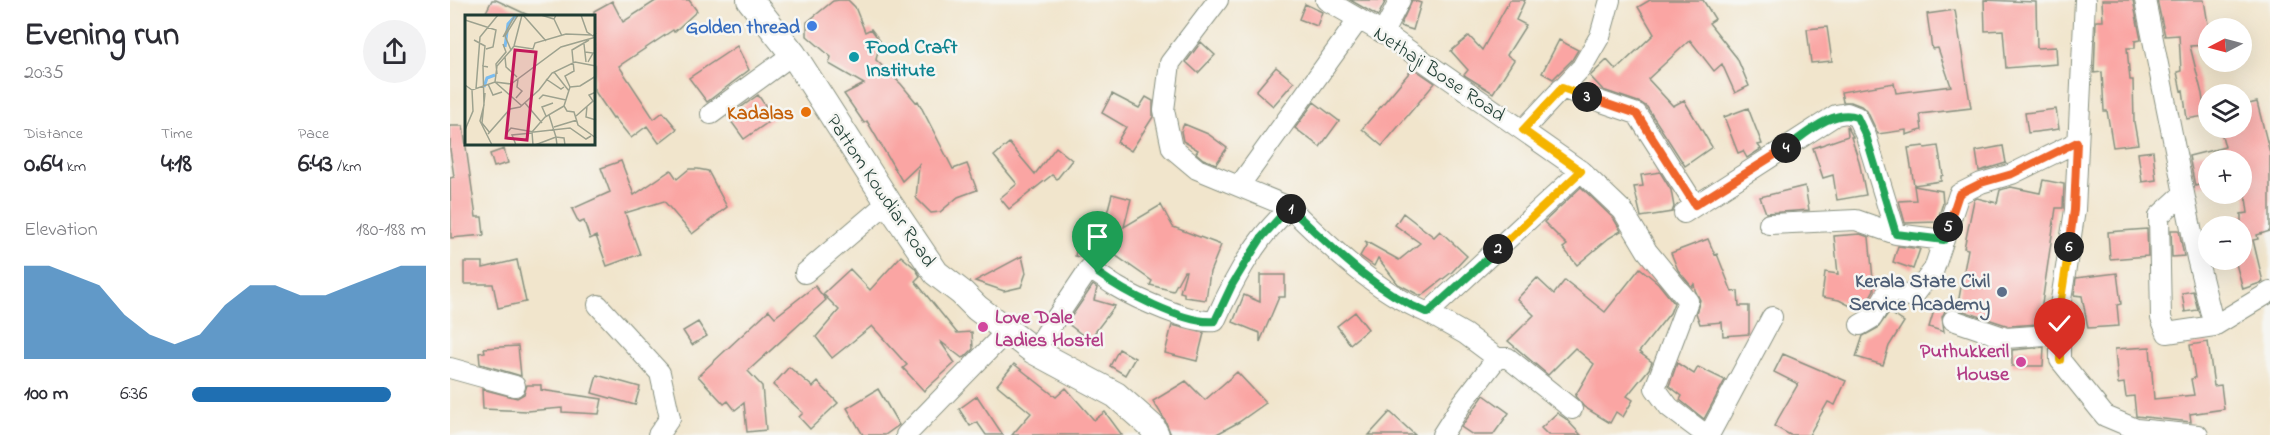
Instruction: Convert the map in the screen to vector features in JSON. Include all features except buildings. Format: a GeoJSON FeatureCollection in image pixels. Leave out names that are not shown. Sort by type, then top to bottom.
{"type":"FeatureCollection","features":[{"type":"Feature","properties":{"kind":"main road","name":"Pattom Kowdiar Road"},"geometry":{"type":"LineString","coordinates":[[750,0],[793,54],[936,273],[977,308],[1034,351],[1116,395],[1152,427],[1156,435]]}},
{"type":"Feature","properties":{"kind":"street"},"geometry":{"type":"LineString","coordinates":[[1218,0],[1170,63],[1164,110],[1173,148],[1197,169],[1289,207],[1358,271],[1405,304],[1428,313],[1465,333],[1497,358],[1508,357],[1572,409]]}},
{"type":"Feature","properties":{"kind":"street","name":"Nethaji Bose Road"},"geometry":{"type":"LineString","coordinates":[[1326,0],[1383,33],[1581,171],[1623,211],[1647,251],[1688,301],[1655,388],[1669,407],[1707,435]]}},
{"type":"Feature","properties":{"kind":"street"},"geometry":{"type":"LineString","coordinates":[[1383,33],[1400,0]]}},
{"type":"Feature","properties":{"kind":"street"},"geometry":{"type":"LineString","coordinates":[[1523,130],[1582,67],[1600,36],[1610,0]]}},
{"type":"Feature","properties":{"kind":"street"},"geometry":{"type":"LineString","coordinates":[[2085,0],[2074,210],[2060,306],[2060,360],[2105,416],[2136,429],[2198,435]]}},
{"type":"Feature","properties":{"kind":"street"},"geometry":{"type":"LineString","coordinates":[[2145,0],[2184,193],[2214,326]]}},
{"type":"Feature","properties":{"kind":"street"},"geometry":{"type":"LineString","coordinates":[[1239,186],[1359,19]]}},
{"type":"Feature","properties":{"kind":"street"},"geometry":{"type":"LineString","coordinates":[[711,114],[793,54]]}},
{"type":"Feature","properties":{"kind":"street"},"geometry":{"type":"LineString","coordinates":[[1562,88],[1637,114],[1690,209],[1836,115],[1847,113],[1857,117],[1866,136],[1896,234]]}},
{"type":"Feature","properties":{"kind":"street"},"geometry":{"type":"LineString","coordinates":[[1860,325],[1872,318],[1889,289],[1913,297],[1934,269],[1959,194],[1981,183],[2012,174],[2077,142]]}},
{"type":"Feature","properties":{"kind":"street"},"geometry":{"type":"LineString","coordinates":[[1428,313],[1581,171]]}},
{"type":"Feature","properties":{"kind":"street"},"geometry":{"type":"LineString","coordinates":[[2184,193],[2159,216],[2161,318],[2167,333],[2214,326],[2270,292]]}},
{"type":"Feature","properties":{"kind":"street"},"geometry":{"type":"LineString","coordinates":[[805,273],[888,202]]}},
{"type":"Feature","properties":{"kind":"street"},"geometry":{"type":"LineString","coordinates":[[1034,351],[1089,269],[1117,287],[1176,314],[1206,322],[1215,321],[1232,285],[1262,237],[1289,207]]}},
{"type":"Feature","properties":{"kind":"street"},"geometry":{"type":"LineString","coordinates":[[1769,224],[1856,220],[1896,234],[1944,240]]}},
{"type":"Feature","properties":{"kind":"street"},"geometry":{"type":"LineString","coordinates":[[598,304],[660,373],[670,418],[658,435]]}},
{"type":"Feature","properties":{"kind":"street"},"geometry":{"type":"LineString","coordinates":[[1707,435],[1772,317]]}},
{"type":"Feature","properties":{"kind":"street"},"geometry":{"type":"LineString","coordinates":[[1953,320],[2006,338],[2060,334]]}},
{"type":"Feature","properties":{"kind":"street"},"geometry":{"type":"LineString","coordinates":[[906,435],[1008,330]]}},
{"type":"Feature","properties":{"kind":"street"},"geometry":{"type":"LineString","coordinates":[[1442,435],[1463,402],[1497,358]]}},
{"type":"Feature","properties":{"kind":"street"},"geometry":{"type":"LineString","coordinates":[[450,368],[515,386]]}},
{"type":"Feature","properties":{"kind":"place","name":"Golden thread"},"geometry":{"type":"Point","coordinates":[812,26]}},
{"type":"Feature","properties":{"kind":"place","name":"Food Craft Institute"},"geometry":{"type":"Point","coordinates":[854,57]}},
{"type":"Feature","properties":{"kind":"place","name":"Kadalas"},"geometry":{"type":"Point","coordinates":[806,112]}},
{"type":"Feature","properties":{"kind":"place","name":"Kerala State Civil Service Academy"},"geometry":{"type":"Point","coordinates":[2002,292]}},
{"type":"Feature","properties":{"kind":"place","name":"Love Dale Ladies Hostel"},"geometry":{"type":"Point","coordinates":[983,327]}},
{"type":"Feature","properties":{"kind":"place","name":"Puthukkeril House"},"geometry":{"type":"Point","coordinates":[2021,362]}},
{"type":"Feature","properties":{"kind":"route"},"geometry":{"type":"LineString","coordinates":[[1098,273],[1117,287],[1176,314],[1206,322],[1215,321],[1232,285],[1262,237],[1289,207],[1358,271],[1405,304],[1428,313],[1581,171],[1523,130],[1562,88],[1637,114],[1695,205],[1836,115],[1847,113],[1857,117],[1866,136],[1896,234],[1944,240],[1959,194],[1981,183],[2012,174],[2077,142],[2074,210],[2060,306],[2060,360]]}}]}
